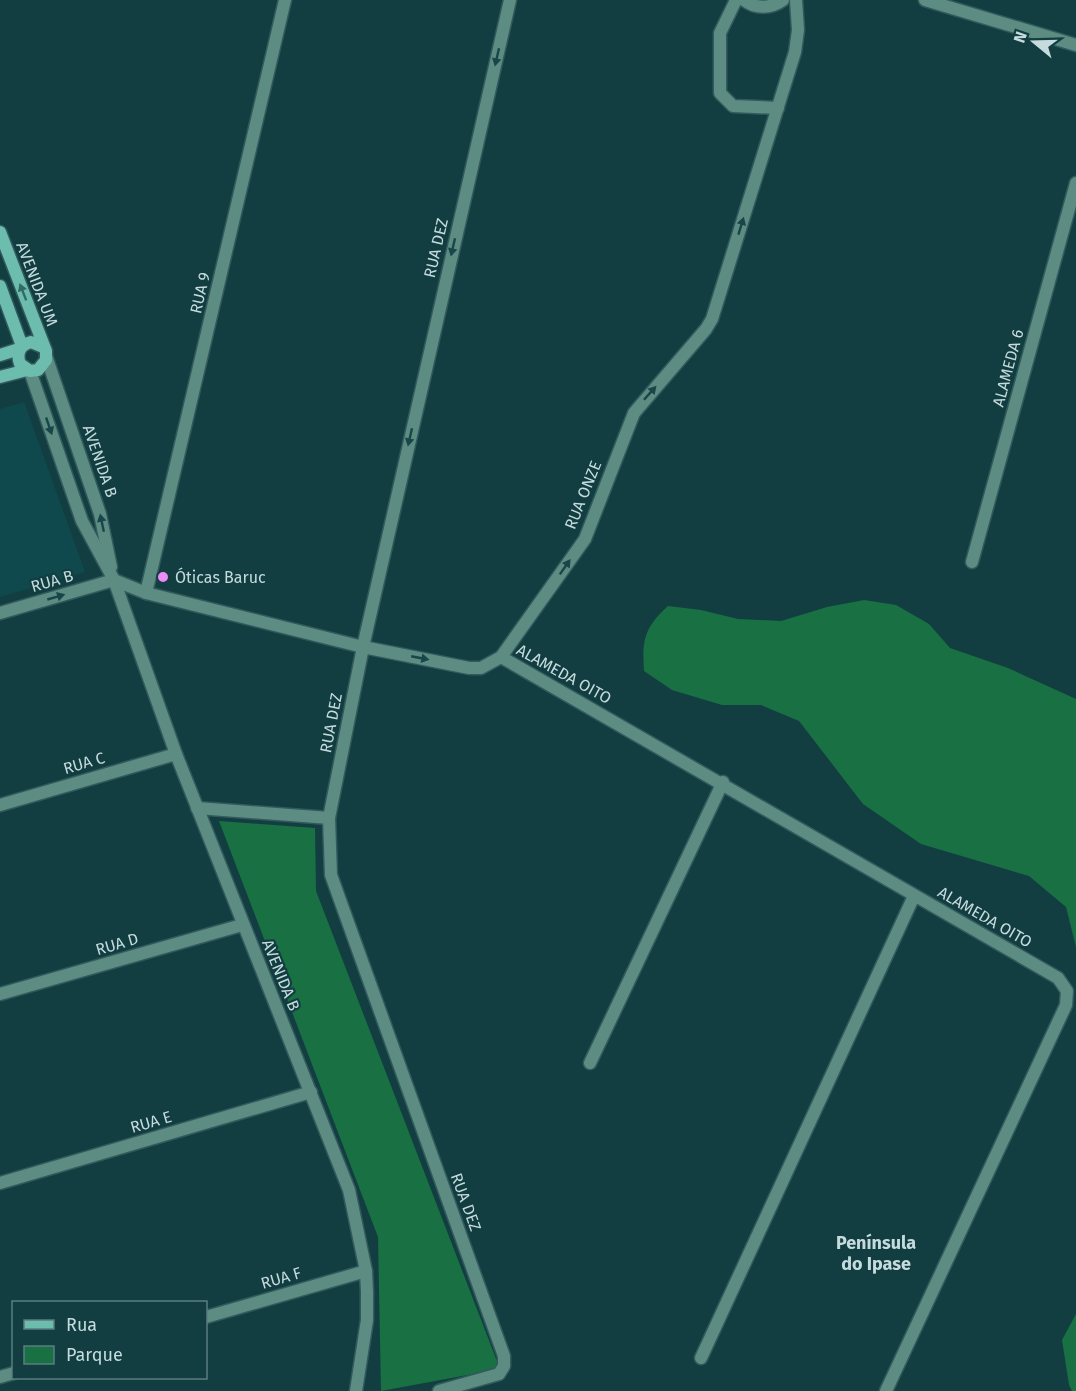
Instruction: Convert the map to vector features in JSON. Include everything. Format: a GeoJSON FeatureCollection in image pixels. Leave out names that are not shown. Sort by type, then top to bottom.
{"type":"FeatureCollection","features":[{"type":"Feature","properties":{"kind":"main road","name":"AVENIDA UM"},"geometry":{"type":"LineString","coordinates":[[0,232],[45,351]]}},
{"type":"Feature","properties":{"kind":"main road"},"geometry":{"type":"LineString","coordinates":[[0,286],[21,348],[20,364],[28,370]]}},
{"type":"Feature","properties":{"kind":"main road"},"geometry":{"type":"LineString","coordinates":[[0,355],[31,342],[45,351],[42,367],[0,378]]}},
{"type":"Feature","properties":{"kind":"street","name":"RUA 9"},"geometry":{"type":"LineString","coordinates":[[146,593],[285,0]]}},
{"type":"Feature","properties":{"kind":"street","name":"RUA DEZ"},"geometry":{"type":"LineString","coordinates":[[439,1391],[499,1374],[504,1366],[504,1356],[331,875],[329,818],[363,647],[510,0]]}},
{"type":"Feature","properties":{"kind":"street"},"geometry":{"type":"LineString","coordinates":[[736,0],[720,33],[720,93],[733,106],[778,108]]}},
{"type":"Feature","properties":{"kind":"street"},"geometry":{"type":"LineString","coordinates":[[744,0],[757,7],[768,7],[783,0]]}},
{"type":"Feature","properties":{"kind":"street","name":"RUA ONZE"},"geometry":{"type":"LineString","coordinates":[[501,657],[585,539],[634,413],[706,330],[795,52],[798,30],[796,0]]}},
{"type":"Feature","properties":{"kind":"street"},"geometry":{"type":"LineString","coordinates":[[925,0],[1076,45]]}},
{"type":"Feature","properties":{"kind":"street","name":"ALAMEDA 6"},"geometry":{"type":"LineString","coordinates":[[972,562],[1076,183]]}},
{"type":"Feature","properties":{"kind":"street","name":"AVENIDA B"},"geometry":{"type":"LineString","coordinates":[[45,351],[100,514],[114,580],[176,754],[349,1190],[366,1271],[367,1320],[356,1391]]}},
{"type":"Feature","properties":{"kind":"street","name":"AVENIDA B"},"geometry":{"type":"LineString","coordinates":[[28,370],[82,521],[114,580]]}},
{"type":"Feature","properties":{"kind":"street"},"geometry":{"type":"LineString","coordinates":[[114,580],[146,593],[363,647],[469,668],[481,668],[501,657]]}},
{"type":"Feature","properties":{"kind":"street","name":"RUA B"},"geometry":{"type":"LineString","coordinates":[[0,613],[114,580]]}},
{"type":"Feature","properties":{"kind":"street","name":"ALAMEDA OITO"},"geometry":{"type":"LineString","coordinates":[[501,657],[723,782],[914,896],[1058,978],[1067,992],[1066,1005],[886,1391]]}},
{"type":"Feature","properties":{"kind":"street","name":"RUA C"},"geometry":{"type":"LineString","coordinates":[[0,805],[176,754]]}},
{"type":"Feature","properties":{"kind":"street"},"geometry":{"type":"LineString","coordinates":[[590,1063],[723,782]]}},
{"type":"Feature","properties":{"kind":"street"},"geometry":{"type":"LineString","coordinates":[[197,808],[329,818]]}},
{"type":"Feature","properties":{"kind":"street"},"geometry":{"type":"LineString","coordinates":[[701,1358],[914,896]]}},
{"type":"Feature","properties":{"kind":"street","name":"RUA D"},"geometry":{"type":"LineString","coordinates":[[0,994],[242,925]]}},
{"type":"Feature","properties":{"kind":"street","name":"RUA E"},"geometry":{"type":"LineString","coordinates":[[0,1183],[311,1092]]}},
{"type":"Feature","properties":{"kind":"street","name":"RUA F"},"geometry":{"type":"LineString","coordinates":[[207,1317],[366,1271]]}},
{"type":"Feature","properties":{"kind":"shaded area"},"geometry":{"type":"Polygon","coordinates":[[[24,402],[85,572],[0,597],[0,409],[24,402]]]}},
{"type":"Feature","properties":{"kind":"green space"},"geometry":{"type":"Polygon","coordinates":[[[864,600],[896,605],[929,624],[950,648],[1008,668],[1076,699],[1076,947],[1066,907],[1029,876],[921,844],[863,804],[799,721],[761,705],[722,705],[672,690],[644,671],[646,635],[654,621],[668,606],[701,610],[738,619],[781,621],[827,607],[864,600]]]}},
{"type":"Feature","properties":{"kind":"green space"},"geometry":{"type":"Polygon","coordinates":[[[219,821],[315,828],[316,891],[500,1369],[381,1391],[378,1237],[219,821]]]}},
{"type":"Feature","properties":{"kind":"green space"},"geometry":{"type":"Polygon","coordinates":[[[1076,1314],[1076,1391],[1072,1391],[1062,1340],[1076,1314]]]}},
{"type":"Feature","properties":{"kind":"place","name":"Óticas Baruc"},"geometry":{"type":"Point","coordinates":[163,577]}},
{"type":"Feature","properties":{"kind":"district","name":"Península do Ipase"},"geometry":{"type":"Point","coordinates":[876,1253]}}]}
